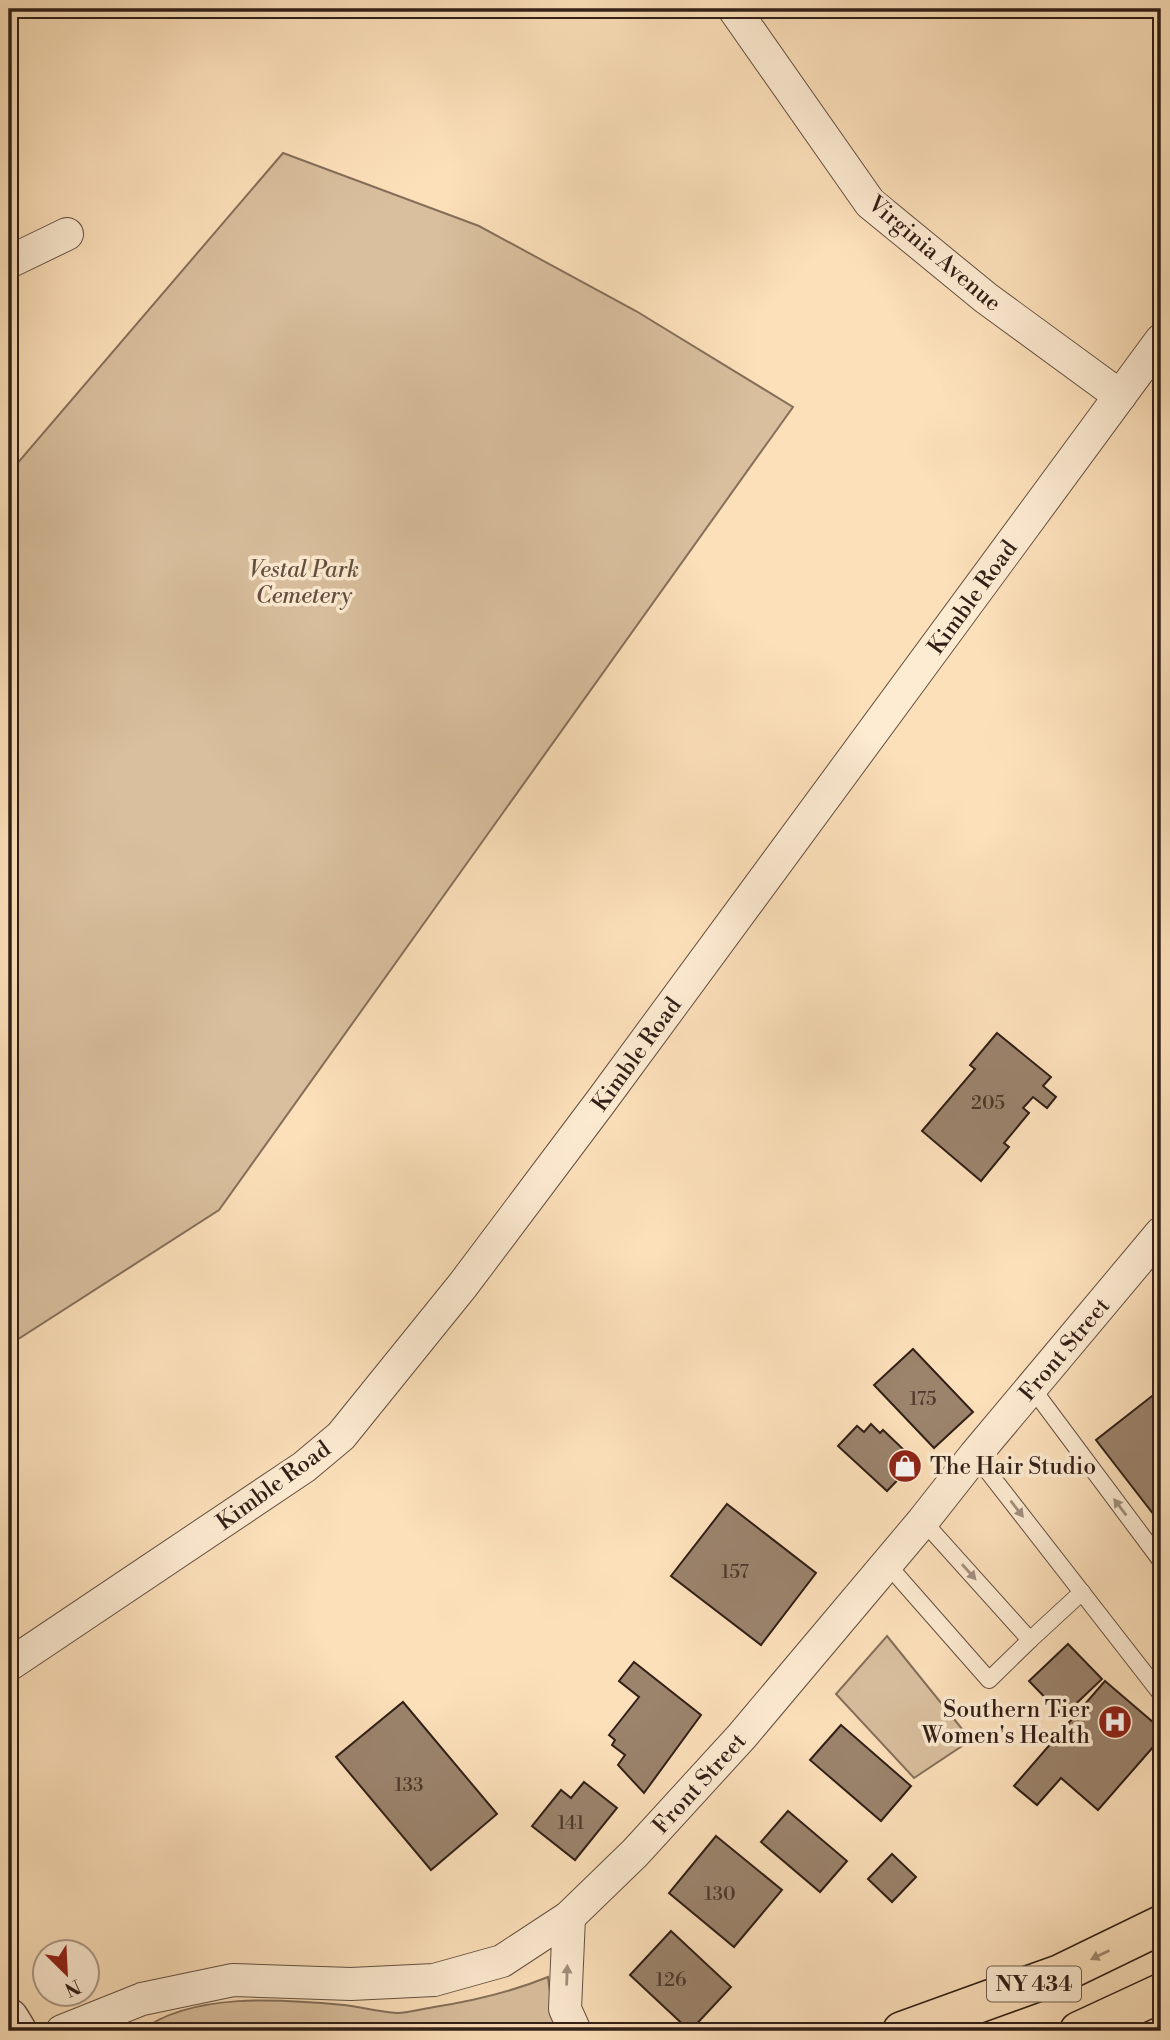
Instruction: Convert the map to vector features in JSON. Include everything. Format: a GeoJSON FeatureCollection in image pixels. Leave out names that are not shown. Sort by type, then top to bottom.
{"type":"FeatureCollection","features":[{"type":"Feature","properties":{"kind":"main road","name":"NY 434"},"geometry":{"type":"LineString","coordinates":[[903,2030],[1060,1974],[1161,1925]]}},
{"type":"Feature","properties":{"kind":"main road","name":"NY 434"},"geometry":{"type":"LineString","coordinates":[[1079,2031],[1161,1993]]}},
{"type":"Feature","properties":{"kind":"street","name":"Virginia Avenue"},"geometry":{"type":"LineString","coordinates":[[734,9],[870,203],[986,298],[1120,396]]}},
{"type":"Feature","properties":{"kind":"street"},"geometry":{"type":"LineString","coordinates":[[9,262],[67,234]]}},
{"type":"Feature","properties":{"kind":"street","name":"Kimble Road"},"geometry":{"type":"LineString","coordinates":[[9,1665],[304,1467],[341,1436],[463,1284],[602,1100],[1161,340]]}},
{"type":"Feature","properties":{"kind":"street","name":"Front Street"},"geometry":{"type":"LineString","coordinates":[[62,2031],[142,1999],[233,1980],[351,1984],[434,1980],[502,1961],[569,1917],[635,1853],[733,1746],[1161,1233]]}},
{"type":"Feature","properties":{"kind":"street"},"geometry":{"type":"LineString","coordinates":[[569,1917],[565,2009],[575,2031]]}},
{"type":"Feature","properties":{"kind":"street"},"geometry":{"type":"LineString","coordinates":[[9,2018],[17,2031]]}},
{"type":"Feature","properties":{"kind":"lane"},"geometry":{"type":"LineString","coordinates":[[1032,1388],[1161,1561]]}},
{"type":"Feature","properties":{"kind":"lane"},"geometry":{"type":"LineString","coordinates":[[975,1455],[1161,1694]]}},
{"type":"Feature","properties":{"kind":"lane"},"geometry":{"type":"LineString","coordinates":[[923,1521],[1030,1640]]}},
{"type":"Feature","properties":{"kind":"lane"},"geometry":{"type":"LineString","coordinates":[[887,1564],[989,1680],[1082,1592]]}},
{"type":"Feature","properties":{"kind":"green space","name":"Vestal Park Cemetery"},"geometry":{"type":"Polygon","coordinates":[[[283,153],[479,226],[636,311],[793,407],[219,1210],[9,1345],[9,473],[283,153]]]}},
{"type":"Feature","properties":{"kind":"green space"},"geometry":{"type":"Polygon","coordinates":[[[887,1636],[971,1740],[914,1778],[836,1694],[887,1636]]]}},
{"type":"Feature","properties":{"kind":"green space"},"geometry":{"type":"Polygon","coordinates":[[[548,1977],[555,2031],[141,2031],[162,2018],[211,2004],[294,2001],[402,2013],[492,1995],[548,1977]]]}},
{"type":"Feature","properties":{"kind":"building"},"geometry":{"type":"Polygon","coordinates":[[[997,1033],[1051,1077],[1043,1086],[1056,1097],[1047,1108],[1033,1097],[1023,1108],[1029,1113],[1004,1143],[1009,1147],[981,1181],[922,1131],[975,1069],[970,1065],[997,1033]]]}},
{"type":"Feature","properties":{"kind":"building"},"geometry":{"type":"Polygon","coordinates":[[[913,1349],[973,1412],[934,1448],[874,1385],[913,1349]]]}},
{"type":"Feature","properties":{"kind":"building"},"geometry":{"type":"Polygon","coordinates":[[[1161,1389],[1161,1524],[1096,1440],[1161,1389]]]}},
{"type":"Feature","properties":{"kind":"building"},"geometry":{"type":"Polygon","coordinates":[[[871,1424],[880,1433],[883,1430],[904,1450],[901,1454],[912,1465],[887,1491],[838,1446],[857,1426],[864,1432],[871,1424]]]}},
{"type":"Feature","properties":{"kind":"building"},"geometry":{"type":"Polygon","coordinates":[[[727,1504],[816,1573],[761,1645],[671,1576],[727,1504]]]}},
{"type":"Feature","properties":{"kind":"building"},"geometry":{"type":"Polygon","coordinates":[[[1068,1644],[1102,1679],[1063,1716],[1029,1681],[1068,1644]]]}},
{"type":"Feature","properties":{"kind":"building"},"geometry":{"type":"Polygon","coordinates":[[[634,1662],[701,1715],[644,1793],[618,1765],[625,1755],[612,1745],[615,1740],[609,1735],[639,1697],[619,1681],[634,1662]]]}},
{"type":"Feature","properties":{"kind":"building"},"geometry":{"type":"Polygon","coordinates":[[[1105,1681],[1161,1729],[1161,1738],[1098,1810],[1061,1778],[1037,1805],[1014,1786],[1105,1681]]]}},
{"type":"Feature","properties":{"kind":"building"},"geometry":{"type":"Polygon","coordinates":[[[403,1702],[497,1814],[431,1870],[336,1757],[403,1702]]]}},
{"type":"Feature","properties":{"kind":"building"},"geometry":{"type":"Polygon","coordinates":[[[841,1725],[911,1786],[881,1821],[810,1760],[841,1725]]]}},
{"type":"Feature","properties":{"kind":"building"},"geometry":{"type":"Polygon","coordinates":[[[584,1782],[617,1808],[575,1860],[532,1826],[561,1790],[571,1798],[584,1782]]]}},
{"type":"Feature","properties":{"kind":"building"},"geometry":{"type":"Polygon","coordinates":[[[788,1811],[847,1861],[820,1892],[761,1842],[788,1811]]]}},
{"type":"Feature","properties":{"kind":"building"},"geometry":{"type":"Polygon","coordinates":[[[716,1836],[782,1890],[734,1947],[669,1893],[716,1836]]]}},
{"type":"Feature","properties":{"kind":"building"},"geometry":{"type":"Polygon","coordinates":[[[892,1854],[916,1877],[892,1902],[868,1879],[892,1854]]]}},
{"type":"Feature","properties":{"kind":"building"},"geometry":{"type":"Polygon","coordinates":[[[671,1931],[731,1987],[690,2031],[630,1975],[671,1931]]]}},
{"type":"Feature","properties":{"kind":"place","name":"The Hair Studio"},"geometry":{"type":"Point","coordinates":[905,1466]}},
{"type":"Feature","properties":{"kind":"place","name":"Southern Tier Women's Health"},"geometry":{"type":"Point","coordinates":[1115,1722]}}]}
